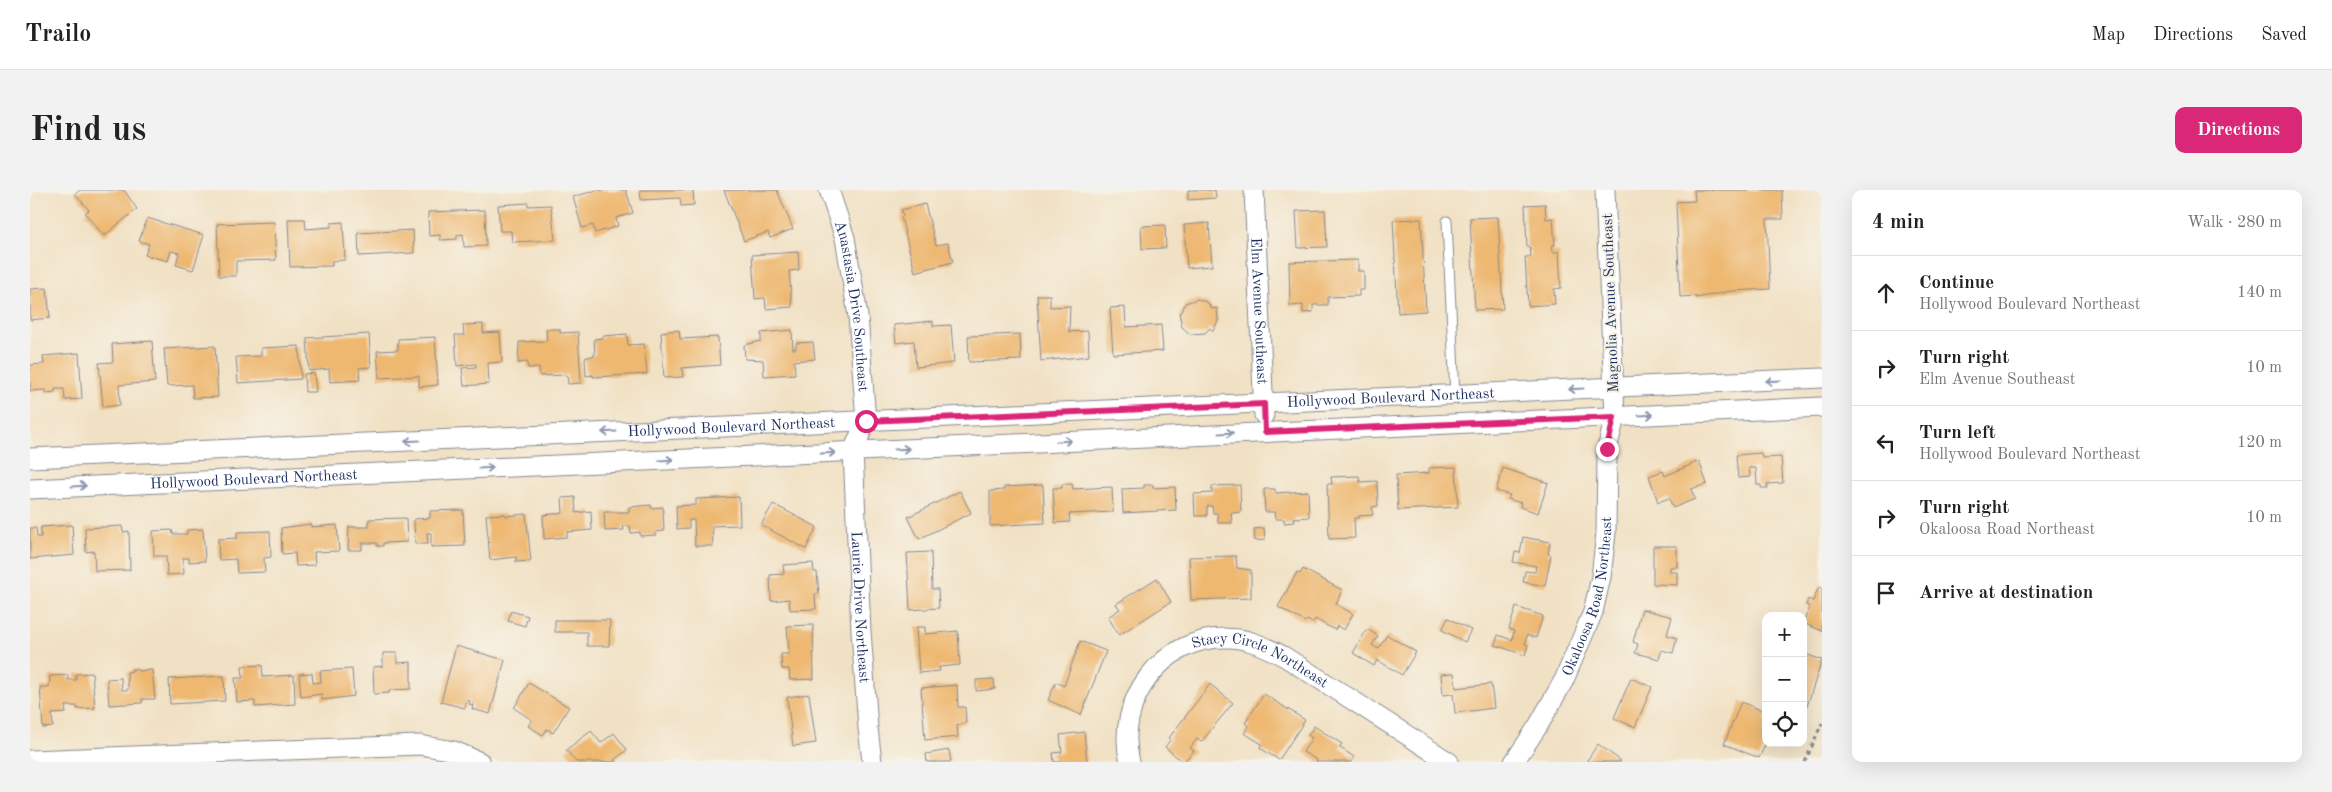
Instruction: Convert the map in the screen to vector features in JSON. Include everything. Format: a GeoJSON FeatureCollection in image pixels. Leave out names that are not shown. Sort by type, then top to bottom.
{"type":"FeatureCollection","features":[{"type":"Feature","properties":{"kind":"street","name":"Anastasia Drive Southeast"},"geometry":{"type":"LineString","coordinates":[[829,190],[845,238],[858,316],[866,421],[853,451]]}},
{"type":"Feature","properties":{"kind":"street","name":"Elm Avenue Southeast"},"geometry":{"type":"LineString","coordinates":[[1254,190],[1265,432]]}},
{"type":"Feature","properties":{"kind":"street","name":"Magnolia Avenue Southeast"},"geometry":{"type":"LineString","coordinates":[[1605,190],[1614,417]]}},
{"type":"Feature","properties":{"kind":"street","name":"Hollywood Boulevard Northeast"},"geometry":{"type":"LineString","coordinates":[[30,458],[1822,378]]}},
{"type":"Feature","properties":{"kind":"street","name":"Hollywood Boulevard Northeast"},"geometry":{"type":"LineString","coordinates":[[30,488],[1822,407]]}},
{"type":"Feature","properties":{"kind":"street","name":"Okaloosa Road Northeast"},"geometry":{"type":"LineString","coordinates":[[1514,762],[1538,726],[1564,680],[1592,612],[1601,577],[1606,533],[1607,449],[1614,417]]}},
{"type":"Feature","properties":{"kind":"street"},"geometry":{"type":"LineString","coordinates":[[450,439],[451,470]]}},
{"type":"Feature","properties":{"kind":"street","name":"Laurie Drive Northeast"},"geometry":{"type":"LineString","coordinates":[[853,451],[861,631],[872,762]]}},
{"type":"Feature","properties":{"kind":"street"},"geometry":{"type":"LineString","coordinates":[[55,456],[56,487]]}},
{"type":"Feature","properties":{"kind":"street","name":"Stacy Circle Northeast"},"geometry":{"type":"LineString","coordinates":[[1130,762],[1128,721],[1134,702],[1151,672],[1160,663],[1186,646],[1197,642],[1227,638],[1244,640],[1265,646],[1285,656],[1449,762]]}},
{"type":"Feature","properties":{"kind":"street"},"geometry":{"type":"LineString","coordinates":[[30,760],[420,745],[454,751],[480,762]]}},
{"type":"Feature","properties":{"kind":"lane"},"geometry":{"type":"LineString","coordinates":[[1448,221],[1455,395]]}},
{"type":"Feature","properties":{"kind":"path"},"geometry":{"type":"LineString","coordinates":[[1805,762],[1822,723]]}},
{"type":"Feature","properties":{"kind":"building"},"geometry":{"type":"Polygon","coordinates":[[[80,190],[124,190],[137,209],[104,236],[85,213],[89,210],[75,194],[80,190]]]}},
{"type":"Feature","properties":{"kind":"building"},"geometry":{"type":"Polygon","coordinates":[[[597,190],[626,190],[633,213],[616,218],[618,226],[595,233],[593,225],[582,228],[573,197],[597,190]]]}},
{"type":"Feature","properties":{"kind":"building"},"geometry":{"type":"Polygon","coordinates":[[[640,190],[693,190],[694,205],[681,206],[680,198],[641,200],[640,190]]]}},
{"type":"Feature","properties":{"kind":"building"},"geometry":{"type":"Polygon","coordinates":[[[724,190],[777,190],[793,229],[770,238],[768,232],[744,241],[724,190]]]}},
{"type":"Feature","properties":{"kind":"building"},"geometry":{"type":"Polygon","coordinates":[[[1188,190],[1215,190],[1216,198],[1188,200],[1188,190]]]}},
{"type":"Feature","properties":{"kind":"building"},"geometry":{"type":"Polygon","coordinates":[[[1694,190],[1782,190],[1783,219],[1767,219],[1770,289],[1731,291],[1696,298],[1696,296],[1680,297],[1676,202],[1695,201],[1694,190]]]}},
{"type":"Feature","properties":{"kind":"building"},"geometry":{"type":"Polygon","coordinates":[[[528,203],[528,206],[551,205],[555,240],[512,242],[511,231],[500,231],[498,205],[528,203]]]}},
{"type":"Feature","properties":{"kind":"building"},"geometry":{"type":"Polygon","coordinates":[[[925,204],[936,245],[948,243],[953,262],[915,272],[901,217],[903,216],[901,210],[925,204]]]}},
{"type":"Feature","properties":{"kind":"building"},"geometry":{"type":"Polygon","coordinates":[[[1545,204],[1546,219],[1553,218],[1555,245],[1552,245],[1553,252],[1559,252],[1561,288],[1554,289],[1555,304],[1528,306],[1525,257],[1531,257],[1530,247],[1527,247],[1525,205],[1545,204]]]}},
{"type":"Feature","properties":{"kind":"building"},"geometry":{"type":"Polygon","coordinates":[[[485,210],[486,246],[464,247],[463,234],[457,235],[457,239],[440,240],[440,235],[429,236],[428,212],[485,210]]]}},
{"type":"Feature","properties":{"kind":"building"},"geometry":{"type":"Polygon","coordinates":[[[1325,210],[1327,247],[1298,248],[1296,211],[1325,210]]]}},
{"type":"Feature","properties":{"kind":"building"},"geometry":{"type":"Polygon","coordinates":[[[1498,217],[1503,309],[1475,310],[1470,218],[1498,217]]]}},
{"type":"Feature","properties":{"kind":"building"},"geometry":{"type":"Polygon","coordinates":[[[147,218],[204,235],[193,270],[176,265],[179,253],[171,251],[168,261],[145,255],[149,244],[139,241],[147,218]]]}},
{"type":"Feature","properties":{"kind":"building"},"geometry":{"type":"Polygon","coordinates":[[[288,219],[305,219],[306,229],[331,227],[331,223],[343,222],[345,260],[332,261],[332,266],[290,267],[288,219]]]}},
{"type":"Feature","properties":{"kind":"building"},"geometry":{"type":"Polygon","coordinates":[[[1421,219],[1426,311],[1398,313],[1393,220],[1421,219]]]}},
{"type":"Feature","properties":{"kind":"building"},"geometry":{"type":"Polygon","coordinates":[[[274,222],[276,260],[236,261],[236,276],[219,276],[217,224],[274,222]]]}},
{"type":"Feature","properties":{"kind":"building"},"geometry":{"type":"Polygon","coordinates":[[[1209,223],[1212,266],[1187,268],[1184,225],[1209,223]]]}},
{"type":"Feature","properties":{"kind":"building"},"geometry":{"type":"Polygon","coordinates":[[[1165,225],[1166,248],[1142,249],[1141,226],[1165,225]]]}},
{"type":"Feature","properties":{"kind":"building"},"geometry":{"type":"Polygon","coordinates":[[[413,230],[414,253],[359,256],[358,233],[413,230]]]}},
{"type":"Feature","properties":{"kind":"building"},"geometry":{"type":"Polygon","coordinates":[[[798,252],[799,270],[789,271],[792,307],[766,309],[765,298],[755,299],[752,255],[798,252]]]}},
{"type":"Feature","properties":{"kind":"building"},"geometry":{"type":"Polygon","coordinates":[[[1358,260],[1358,271],[1364,271],[1364,290],[1359,290],[1359,296],[1328,297],[1328,305],[1313,305],[1313,312],[1303,313],[1303,305],[1290,306],[1289,262],[1358,260]]]}},
{"type":"Feature","properties":{"kind":"building"},"geometry":{"type":"Polygon","coordinates":[[[47,288],[50,318],[30,320],[30,289],[47,288]]]}},
{"type":"Feature","properties":{"kind":"building"},"geometry":{"type":"Polygon","coordinates":[[[1037,295],[1050,295],[1050,307],[1070,306],[1069,332],[1088,331],[1089,356],[1041,361],[1037,295]]]}},
{"type":"Feature","properties":{"kind":"building"},"geometry":{"type":"Polygon","coordinates":[[[1198,299],[1208,303],[1212,309],[1217,308],[1218,321],[1213,331],[1210,328],[1205,333],[1190,334],[1182,327],[1179,313],[1182,312],[1185,303],[1198,299]]]}},
{"type":"Feature","properties":{"kind":"building"},"geometry":{"type":"Polygon","coordinates":[[[1125,307],[1126,327],[1161,325],[1163,351],[1113,354],[1110,308],[1125,307]]]}},
{"type":"Feature","properties":{"kind":"building"},"geometry":{"type":"Polygon","coordinates":[[[933,321],[933,326],[951,325],[954,363],[916,367],[914,341],[896,343],[894,325],[933,321]]]}},
{"type":"Feature","properties":{"kind":"building"},"geometry":{"type":"Polygon","coordinates":[[[483,324],[483,333],[500,332],[502,362],[488,363],[489,384],[464,386],[462,368],[476,367],[476,364],[457,366],[455,335],[464,335],[463,325],[483,324]]]}},
{"type":"Feature","properties":{"kind":"building"},"geometry":{"type":"Polygon","coordinates":[[[546,329],[560,329],[560,333],[578,332],[581,383],[568,384],[567,375],[540,376],[539,368],[528,368],[527,362],[518,363],[519,342],[547,341],[546,329]]]}},
{"type":"Feature","properties":{"kind":"building"},"geometry":{"type":"Polygon","coordinates":[[[679,330],[680,339],[718,337],[720,365],[682,368],[683,377],[664,378],[661,332],[679,330]]]}},
{"type":"Feature","properties":{"kind":"building"},"geometry":{"type":"Polygon","coordinates":[[[792,330],[793,349],[796,349],[796,343],[813,342],[815,359],[794,361],[795,374],[764,376],[763,360],[745,359],[744,345],[761,341],[761,333],[792,330]]]}},
{"type":"Feature","properties":{"kind":"building"},"geometry":{"type":"Polygon","coordinates":[[[369,334],[371,367],[359,368],[360,380],[330,382],[329,369],[309,371],[307,338],[369,334]]]}},
{"type":"Feature","properties":{"kind":"building"},"geometry":{"type":"Polygon","coordinates":[[[627,334],[628,345],[644,344],[647,374],[586,376],[585,358],[595,355],[594,339],[603,338],[603,336],[627,334]]]}},
{"type":"Feature","properties":{"kind":"building"},"geometry":{"type":"Polygon","coordinates":[[[1020,334],[1021,360],[969,362],[968,336],[1020,334]]]}},
{"type":"Feature","properties":{"kind":"building"},"geometry":{"type":"Polygon","coordinates":[[[435,337],[438,385],[419,387],[419,376],[379,378],[377,351],[398,350],[398,339],[435,337]]]}},
{"type":"Feature","properties":{"kind":"building"},"geometry":{"type":"Polygon","coordinates":[[[152,341],[155,382],[119,385],[120,405],[103,407],[99,363],[113,362],[112,344],[152,341]]]}},
{"type":"Feature","properties":{"kind":"building"},"geometry":{"type":"Polygon","coordinates":[[[215,346],[218,397],[193,398],[192,385],[167,386],[164,349],[215,346]]]}},
{"type":"Feature","properties":{"kind":"building"},"geometry":{"type":"Polygon","coordinates":[[[299,346],[301,379],[238,383],[236,357],[261,356],[261,348],[299,346]]]}},
{"type":"Feature","properties":{"kind":"building"},"geometry":{"type":"Polygon","coordinates":[[[79,353],[82,399],[65,400],[64,389],[55,389],[55,392],[46,393],[46,390],[30,391],[30,365],[44,364],[43,356],[79,353]]]}},
{"type":"Feature","properties":{"kind":"building"},"geometry":{"type":"Polygon","coordinates":[[[314,373],[316,392],[305,392],[304,374],[314,373]]]}},
{"type":"Feature","properties":{"kind":"building"},"geometry":{"type":"Polygon","coordinates":[[[1761,453],[1762,458],[1781,457],[1783,483],[1767,484],[1768,488],[1761,488],[1761,485],[1757,485],[1756,468],[1749,468],[1750,477],[1738,478],[1736,455],[1761,453]]]}},
{"type":"Feature","properties":{"kind":"building"},"geometry":{"type":"Polygon","coordinates":[[[1699,461],[1707,484],[1691,489],[1695,499],[1673,508],[1669,498],[1658,502],[1649,476],[1663,471],[1665,476],[1699,461]]]}},
{"type":"Feature","properties":{"kind":"building"},"geometry":{"type":"Polygon","coordinates":[[[1456,467],[1458,507],[1398,510],[1396,475],[1429,473],[1429,468],[1456,467]]]}},
{"type":"Feature","properties":{"kind":"building"},"geometry":{"type":"Polygon","coordinates":[[[1503,468],[1548,483],[1538,513],[1520,507],[1521,503],[1508,499],[1510,495],[1496,491],[1503,468]]]}},
{"type":"Feature","properties":{"kind":"building"},"geometry":{"type":"Polygon","coordinates":[[[1359,476],[1360,482],[1377,481],[1378,506],[1372,507],[1373,515],[1354,518],[1355,538],[1329,539],[1327,484],[1332,484],[1331,477],[1359,476]]]}},
{"type":"Feature","properties":{"kind":"building"},"geometry":{"type":"Polygon","coordinates":[[[1062,484],[1072,484],[1073,489],[1112,487],[1113,512],[1069,514],[1070,522],[1055,523],[1053,488],[1062,488],[1062,484]]]}},
{"type":"Feature","properties":{"kind":"building"},"geometry":{"type":"Polygon","coordinates":[[[1043,485],[1045,523],[990,526],[990,491],[1004,490],[1004,487],[1043,485]]]}},
{"type":"Feature","properties":{"kind":"building"},"geometry":{"type":"Polygon","coordinates":[[[1144,485],[1153,485],[1153,488],[1175,487],[1176,510],[1123,513],[1122,489],[1144,488],[1144,485]]]}},
{"type":"Feature","properties":{"kind":"building"},"geometry":{"type":"Polygon","coordinates":[[[1240,485],[1241,512],[1231,513],[1232,523],[1218,523],[1217,513],[1213,513],[1212,506],[1207,506],[1207,516],[1195,516],[1194,494],[1212,493],[1212,486],[1240,485]]]}},
{"type":"Feature","properties":{"kind":"building"},"geometry":{"type":"Polygon","coordinates":[[[1264,489],[1275,489],[1275,493],[1308,491],[1309,517],[1294,518],[1295,522],[1284,523],[1284,519],[1275,519],[1274,512],[1265,512],[1264,489]]]}},
{"type":"Feature","properties":{"kind":"building"},"geometry":{"type":"Polygon","coordinates":[[[960,491],[971,513],[919,539],[908,517],[960,491]]]}},
{"type":"Feature","properties":{"kind":"building"},"geometry":{"type":"Polygon","coordinates":[[[575,497],[576,513],[591,511],[592,530],[567,532],[567,537],[544,539],[543,515],[563,513],[562,498],[575,497]]]}},
{"type":"Feature","properties":{"kind":"building"},"geometry":{"type":"Polygon","coordinates":[[[739,497],[740,525],[712,526],[713,546],[695,546],[694,520],[689,520],[689,528],[677,529],[676,506],[696,505],[696,499],[739,497]]]}},
{"type":"Feature","properties":{"kind":"building"},"geometry":{"type":"Polygon","coordinates":[[[773,504],[817,527],[806,549],[761,525],[773,504]]]}},
{"type":"Feature","properties":{"kind":"building"},"geometry":{"type":"Polygon","coordinates":[[[651,505],[651,508],[663,507],[664,531],[656,532],[656,535],[640,536],[640,532],[631,533],[630,526],[623,526],[624,530],[605,531],[604,512],[629,512],[629,507],[651,505]]]}},
{"type":"Feature","properties":{"kind":"building"},"geometry":{"type":"Polygon","coordinates":[[[463,510],[465,546],[431,547],[431,533],[427,533],[428,544],[415,544],[414,519],[430,518],[430,511],[463,510]]]}},
{"type":"Feature","properties":{"kind":"building"},"geometry":{"type":"Polygon","coordinates":[[[505,514],[506,516],[526,514],[531,561],[516,562],[516,557],[490,560],[486,515],[505,514]]]}},
{"type":"Feature","properties":{"kind":"building"},"geometry":{"type":"Polygon","coordinates":[[[406,518],[407,542],[383,543],[383,546],[377,546],[377,543],[362,543],[362,550],[348,550],[349,527],[369,527],[369,519],[406,518]]]}},
{"type":"Feature","properties":{"kind":"building"},"geometry":{"type":"Polygon","coordinates":[[[311,524],[311,527],[337,525],[339,551],[314,552],[315,565],[296,566],[295,553],[282,554],[281,528],[311,524]]]}},
{"type":"Feature","properties":{"kind":"building"},"geometry":{"type":"Polygon","coordinates":[[[72,525],[74,555],[30,559],[30,528],[36,528],[37,537],[41,537],[41,527],[72,525]]]}},
{"type":"Feature","properties":{"kind":"building"},"geometry":{"type":"Polygon","coordinates":[[[122,526],[123,532],[129,531],[130,570],[95,571],[94,551],[86,552],[85,528],[122,526]]]}},
{"type":"Feature","properties":{"kind":"building"},"geometry":{"type":"Polygon","coordinates":[[[1264,528],[1265,540],[1255,541],[1254,529],[1264,528]]]}},
{"type":"Feature","properties":{"kind":"building"},"geometry":{"type":"Polygon","coordinates":[[[203,529],[205,561],[189,562],[189,558],[183,558],[184,574],[167,575],[166,556],[154,556],[153,531],[172,530],[173,534],[187,534],[187,530],[203,529]]]}},
{"type":"Feature","properties":{"kind":"building"},"geometry":{"type":"Polygon","coordinates":[[[270,531],[271,557],[264,558],[265,572],[237,573],[236,559],[219,560],[218,539],[237,538],[237,532],[270,531]]]}},
{"type":"Feature","properties":{"kind":"building"},"geometry":{"type":"Polygon","coordinates":[[[1523,537],[1550,542],[1548,554],[1551,555],[1545,586],[1523,582],[1525,571],[1535,572],[1536,566],[1513,562],[1515,552],[1520,553],[1523,537]]]}},
{"type":"Feature","properties":{"kind":"building"},"geometry":{"type":"Polygon","coordinates":[[[1653,546],[1677,546],[1677,567],[1670,567],[1670,572],[1677,572],[1677,585],[1653,584],[1653,546]]]}},
{"type":"Feature","properties":{"kind":"building"},"geometry":{"type":"Polygon","coordinates":[[[931,552],[932,589],[938,589],[939,608],[910,610],[907,553],[931,552]]]}},
{"type":"Feature","properties":{"kind":"building"},"geometry":{"type":"Polygon","coordinates":[[[1236,556],[1237,568],[1251,570],[1251,598],[1191,600],[1189,557],[1236,556]]]}},
{"type":"Feature","properties":{"kind":"building"},"geometry":{"type":"Polygon","coordinates":[[[813,563],[814,572],[817,572],[819,594],[815,594],[816,609],[790,610],[789,599],[771,601],[770,575],[784,574],[783,565],[813,563]]]}},
{"type":"Feature","properties":{"kind":"building"},"geometry":{"type":"Polygon","coordinates":[[[1303,569],[1342,590],[1336,604],[1353,614],[1344,630],[1337,626],[1335,630],[1315,619],[1313,623],[1307,620],[1305,622],[1278,607],[1297,572],[1300,574],[1303,569]]]}},
{"type":"Feature","properties":{"kind":"building"},"geometry":{"type":"Polygon","coordinates":[[[1157,578],[1171,602],[1119,635],[1108,617],[1120,609],[1116,604],[1157,578]]]}},
{"type":"Feature","properties":{"kind":"building"},"geometry":{"type":"Polygon","coordinates":[[[1819,587],[1822,589],[1822,631],[1807,625],[1807,614],[1810,607],[1806,605],[1808,599],[1813,601],[1819,587]]]}},
{"type":"Feature","properties":{"kind":"building"},"geometry":{"type":"Polygon","coordinates":[[[1516,607],[1543,616],[1536,638],[1527,635],[1525,644],[1528,645],[1525,655],[1495,645],[1498,635],[1512,640],[1514,631],[1509,629],[1516,607]]]}},
{"type":"Feature","properties":{"kind":"building"},"geometry":{"type":"Polygon","coordinates":[[[1642,609],[1672,617],[1667,635],[1677,638],[1673,653],[1662,650],[1659,659],[1635,653],[1638,644],[1633,642],[1642,609]]]}},
{"type":"Feature","properties":{"kind":"building"},"geometry":{"type":"Polygon","coordinates":[[[511,611],[528,616],[525,626],[508,621],[511,611]]]}},
{"type":"Feature","properties":{"kind":"building"},"geometry":{"type":"Polygon","coordinates":[[[1448,618],[1471,630],[1465,642],[1442,630],[1448,618]]]}},
{"type":"Feature","properties":{"kind":"building"},"geometry":{"type":"Polygon","coordinates":[[[555,620],[610,620],[609,646],[587,646],[587,632],[555,632],[555,620]]]}},
{"type":"Feature","properties":{"kind":"building"},"geometry":{"type":"Polygon","coordinates":[[[813,625],[814,679],[790,680],[789,669],[782,669],[781,654],[789,654],[787,626],[813,625]]]}},
{"type":"Feature","properties":{"kind":"building"},"geometry":{"type":"Polygon","coordinates":[[[916,627],[925,627],[925,634],[958,631],[960,665],[939,667],[940,671],[919,673],[916,627]]]}},
{"type":"Feature","properties":{"kind":"building"},"geometry":{"type":"Polygon","coordinates":[[[1367,629],[1378,636],[1372,645],[1378,649],[1387,635],[1416,652],[1402,675],[1377,660],[1374,666],[1353,653],[1367,629]]]}},
{"type":"Feature","properties":{"kind":"building"},"geometry":{"type":"Polygon","coordinates":[[[1080,641],[1106,651],[1081,715],[1048,700],[1056,682],[1064,686],[1080,641]]]}},
{"type":"Feature","properties":{"kind":"building"},"geometry":{"type":"Polygon","coordinates":[[[456,646],[505,660],[490,714],[472,709],[473,705],[469,704],[470,701],[467,700],[465,708],[441,702],[456,646]]]}},
{"type":"Feature","properties":{"kind":"building"},"geometry":{"type":"Polygon","coordinates":[[[383,653],[397,653],[397,663],[411,662],[411,689],[390,690],[389,693],[374,694],[373,667],[383,666],[383,653]]]}},
{"type":"Feature","properties":{"kind":"building"},"geometry":{"type":"Polygon","coordinates":[[[1807,654],[1822,660],[1807,706],[1807,654]]]}},
{"type":"Feature","properties":{"kind":"building"},"geometry":{"type":"Polygon","coordinates":[[[262,665],[263,677],[294,675],[295,704],[255,707],[255,701],[237,702],[235,678],[243,678],[242,666],[262,665]]]}},
{"type":"Feature","properties":{"kind":"building"},"geometry":{"type":"Polygon","coordinates":[[[132,669],[137,669],[138,671],[152,670],[155,699],[142,699],[142,703],[109,705],[107,679],[121,678],[122,690],[128,690],[127,672],[132,671],[132,669]]]}},
{"type":"Feature","properties":{"kind":"building"},"geometry":{"type":"Polygon","coordinates":[[[352,669],[354,696],[322,700],[322,694],[301,697],[299,674],[312,673],[313,683],[321,682],[320,671],[352,669]]]}},
{"type":"Feature","properties":{"kind":"building"},"geometry":{"type":"Polygon","coordinates":[[[92,673],[95,708],[77,709],[77,706],[65,706],[66,713],[52,714],[53,727],[43,728],[40,687],[49,687],[50,676],[68,675],[68,680],[76,680],[76,674],[92,673]]]}},
{"type":"Feature","properties":{"kind":"building"},"geometry":{"type":"Polygon","coordinates":[[[1454,673],[1456,688],[1491,684],[1494,708],[1455,713],[1453,694],[1443,695],[1441,674],[1454,673]]]}},
{"type":"Feature","properties":{"kind":"building"},"geometry":{"type":"Polygon","coordinates":[[[224,676],[225,701],[170,704],[169,679],[224,676]]]}},
{"type":"Feature","properties":{"kind":"building"},"geometry":{"type":"Polygon","coordinates":[[[1631,678],[1652,687],[1635,727],[1614,718],[1631,678]]]}},
{"type":"Feature","properties":{"kind":"building"},"geometry":{"type":"Polygon","coordinates":[[[994,679],[995,689],[976,691],[976,680],[994,679]]]}},
{"type":"Feature","properties":{"kind":"building"},"geometry":{"type":"Polygon","coordinates":[[[529,683],[569,707],[553,733],[547,729],[543,735],[528,726],[532,720],[514,708],[529,683]]]}},
{"type":"Feature","properties":{"kind":"building"},"geometry":{"type":"Polygon","coordinates":[[[1210,684],[1233,703],[1201,742],[1197,739],[1190,748],[1194,751],[1183,762],[1165,747],[1171,739],[1169,738],[1210,684]]]}},
{"type":"Feature","properties":{"kind":"building"},"geometry":{"type":"Polygon","coordinates":[[[957,685],[958,707],[965,707],[966,723],[957,726],[958,737],[925,740],[921,688],[957,685]]]}},
{"type":"Feature","properties":{"kind":"building"},"geometry":{"type":"Polygon","coordinates":[[[809,694],[816,743],[793,746],[787,697],[809,694]]]}},
{"type":"Feature","properties":{"kind":"building"},"geometry":{"type":"Polygon","coordinates":[[[1264,694],[1305,720],[1279,760],[1260,748],[1262,744],[1244,733],[1249,726],[1245,723],[1264,694]]]}},
{"type":"Feature","properties":{"kind":"building"},"geometry":{"type":"Polygon","coordinates":[[[1741,702],[1762,710],[1762,747],[1764,747],[1759,758],[1724,744],[1741,702]]]}},
{"type":"Feature","properties":{"kind":"building"},"geometry":{"type":"Polygon","coordinates":[[[1314,726],[1342,744],[1339,747],[1354,757],[1351,762],[1316,762],[1317,760],[1303,752],[1312,738],[1308,735],[1314,726]]]}},
{"type":"Feature","properties":{"kind":"building"},"geometry":{"type":"Polygon","coordinates":[[[591,731],[601,743],[614,733],[627,750],[614,760],[616,762],[576,762],[566,750],[591,731]]]}},
{"type":"Feature","properties":{"kind":"building"},"geometry":{"type":"Polygon","coordinates":[[[1084,732],[1087,762],[1054,762],[1053,753],[1062,752],[1060,735],[1084,732]]]}},
{"type":"Feature","properties":{"kind":"building"},"geometry":{"type":"Polygon","coordinates":[[[1598,744],[1621,761],[1586,762],[1598,744]]]}},
{"type":"Feature","properties":{"kind":"building"},"geometry":{"type":"Polygon","coordinates":[[[949,750],[951,762],[927,762],[926,754],[949,750]]]}},
{"type":"Feature","properties":{"kind":"route"},"geometry":{"type":"LineString","coordinates":[[866,421],[1264,404],[1265,432],[1614,417],[1607,449]]}}]}
